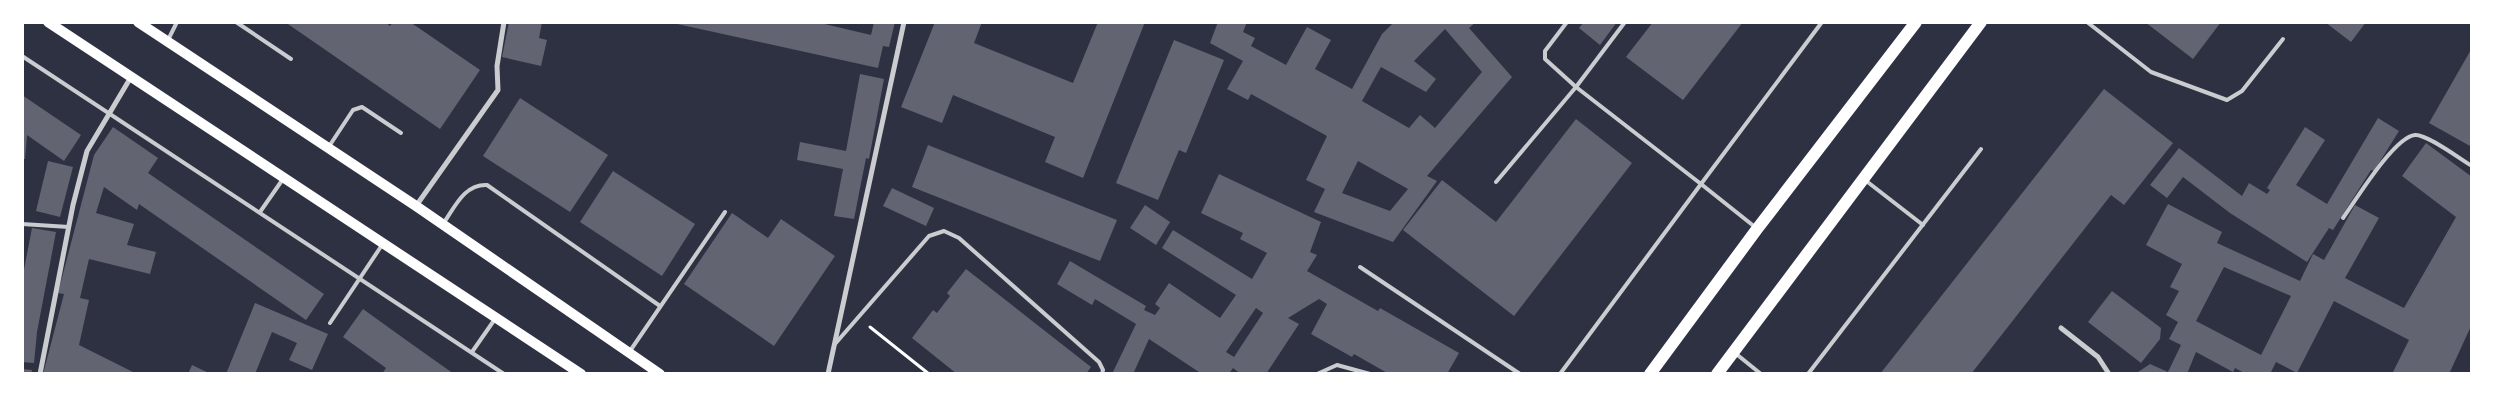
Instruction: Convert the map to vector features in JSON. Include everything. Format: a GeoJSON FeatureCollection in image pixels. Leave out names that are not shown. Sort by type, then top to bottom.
{"type":"FeatureCollection","features":[{"type":"Feature","properties":{"kind":"main road"},"geometry":{"type":"LineString","coordinates":[[48,22],[496,318],[567,370],[581,374]]}},
{"type":"Feature","properties":{"kind":"main road"},"geometry":{"type":"LineString","coordinates":[[138,22],[443,224],[660,374]]}},
{"type":"Feature","properties":{"kind":"main road"},"geometry":{"type":"LineString","coordinates":[[1650,374],[1757,229],[1916,22]]}},
{"type":"Feature","properties":{"kind":"main road"},"geometry":{"type":"LineString","coordinates":[[1717,374],[1981,22]]}},
{"type":"Feature","properties":{"kind":"street"},"geometry":{"type":"LineString","coordinates":[[416,206],[498,90],[497,66],[504,22]]}},
{"type":"Feature","properties":{"kind":"street"},"geometry":{"type":"LineString","coordinates":[[828,374],[904,22]]}},
{"type":"Feature","properties":{"kind":"street"},"geometry":{"type":"LineString","coordinates":[[40,374],[69,227],[87,151],[132,77]]}},
{"type":"Feature","properties":{"kind":"street"},"geometry":{"type":"LineString","coordinates":[[2062,328],[2098,357],[2109,374]]}},
{"type":"Feature","properties":{"kind":"lane"},"geometry":{"type":"LineString","coordinates":[[167,42],[177,22]]}},
{"type":"Feature","properties":{"kind":"lane"},"geometry":{"type":"LineString","coordinates":[[236,22],[291,59]]}},
{"type":"Feature","properties":{"kind":"lane"},"geometry":{"type":"LineString","coordinates":[[1567,22],[1545,51],[1545,59],[1576,87],[1757,229]]}},
{"type":"Feature","properties":{"kind":"lane"},"geometry":{"type":"LineString","coordinates":[[1496,182],[1576,87],[1624,22]]}},
{"type":"Feature","properties":{"kind":"lane"},"geometry":{"type":"LineString","coordinates":[[1560,374],[1822,22]]}},
{"type":"Feature","properties":{"kind":"lane"},"geometry":{"type":"LineString","coordinates":[[2087,22],[2151,72],[2227,100],[2242,91],[2283,39]]}},
{"type":"Feature","properties":{"kind":"lane"},"geometry":{"type":"LineString","coordinates":[[22,56],[504,374]]}},
{"type":"Feature","properties":{"kind":"lane"},"geometry":{"type":"LineString","coordinates":[[328,148],[353,110],[362,107],[401,133]]}},
{"type":"Feature","properties":{"kind":"lane"},"geometry":{"type":"LineString","coordinates":[[2343,218],[2383,160],[2408,137],[2416,134],[2426,138],[2472,166]]}},
{"type":"Feature","properties":{"kind":"lane"},"geometry":{"type":"LineString","coordinates":[[1808,374],[1981,149]]}},
{"type":"Feature","properties":{"kind":"lane"},"geometry":{"type":"LineString","coordinates":[[260,212],[284,177]]}},
{"type":"Feature","properties":{"kind":"lane"},"geometry":{"type":"LineString","coordinates":[[1864,179],[1922,225]]}},
{"type":"Feature","properties":{"kind":"lane"},"geometry":{"type":"LineString","coordinates":[[443,224],[467,190],[476,185],[487,185],[660,306]]}},
{"type":"Feature","properties":{"kind":"lane"},"geometry":{"type":"LineString","coordinates":[[629,352],[724,212]]}},
{"type":"Feature","properties":{"kind":"lane"},"geometry":{"type":"LineString","coordinates":[[22,224],[69,227]]}},
{"type":"Feature","properties":{"kind":"lane"},"geometry":{"type":"LineString","coordinates":[[834,346],[929,236],[944,231],[959,238],[1099,362],[1103,370],[1102,374]]}},
{"type":"Feature","properties":{"kind":"lane"},"geometry":{"type":"LineString","coordinates":[[330,323],[384,243]]}},
{"type":"Feature","properties":{"kind":"lane"},"geometry":{"type":"LineString","coordinates":[[1360,267],[1520,374]]}},
{"type":"Feature","properties":{"kind":"lane"},"geometry":{"type":"LineString","coordinates":[[472,352],[496,318]]}},
{"type":"Feature","properties":{"kind":"lane"},"geometry":{"type":"LineString","coordinates":[[1733,352],[1761,374]]}},
{"type":"Feature","properties":{"kind":"lane"},"geometry":{"type":"LineString","coordinates":[[1317,374],[1337,365],[1370,374]]}},
{"type":"Feature","properties":{"kind":"path"},"geometry":{"type":"LineString","coordinates":[[858,318],[929,374]]}},
{"type":"Feature","properties":{"kind":"building"},"geometry":{"type":"Polygon","coordinates":[[[285,22],[385,22],[390,26],[393,22],[410,22],[480,70],[440,129],[285,22]]]}},
{"type":"Feature","properties":{"kind":"building"},"geometry":{"type":"Polygon","coordinates":[[[509,22],[542,22],[539,38],[547,40],[541,66],[502,57],[509,22]]]}},
{"type":"Feature","properties":{"kind":"building"},"geometry":{"type":"Polygon","coordinates":[[[668,22],[816,22],[871,35],[874,22],[895,22],[889,47],[883,46],[878,68],[668,22]]]}},
{"type":"Feature","properties":{"kind":"building"},"geometry":{"type":"Polygon","coordinates":[[[935,22],[982,22],[974,43],[1073,83],[1098,22],[1145,22],[1083,178],[1045,162],[1055,137],[953,95],[942,123],[901,107],[935,22]]]}},
{"type":"Feature","properties":{"kind":"building"},"geometry":{"type":"Polygon","coordinates":[[[1218,22],[1247,22],[1243,32],[1255,38],[1251,46],[1286,65],[1307,27],[1331,40],[1315,69],[1352,89],[1382,34],[1394,22],[1476,22],[1469,28],[1512,77],[1427,176],[1437,181],[1393,242],[1314,212],[1325,189],[1306,180],[1327,136],[1251,94],[1248,100],[1227,89],[1243,61],[1210,43],[1218,22]],[[1445,29],[1414,61],[1436,79],[1426,92],[1381,67],[1362,101],[1409,128],[1420,115],[1435,128],[1482,72],[1445,29]],[[1358,161],[1342,193],[1390,211],[1408,189],[1358,161]]]}},
{"type":"Feature","properties":{"kind":"building"},"geometry":{"type":"Polygon","coordinates":[[[1584,22],[1617,22],[1600,45],[1579,28],[1584,22]]]}},
{"type":"Feature","properties":{"kind":"building"},"geometry":{"type":"Polygon","coordinates":[[[1653,22],[1743,22],[1683,100],[1626,57],[1653,22]]]}},
{"type":"Feature","properties":{"kind":"building"},"geometry":{"type":"Polygon","coordinates":[[[2145,22],[2221,22],[2193,59],[2145,22]]]}},
{"type":"Feature","properties":{"kind":"building"},"geometry":{"type":"Polygon","coordinates":[[[2325,22],[2366,22],[2351,42],[2325,22]]]}},
{"type":"Feature","properties":{"kind":"building"},"geometry":{"type":"Polygon","coordinates":[[[1174,40],[1224,60],[1186,153],[1179,150],[1158,200],[1116,183],[1174,40]]]}},
{"type":"Feature","properties":{"kind":"building"},"geometry":{"type":"Polygon","coordinates":[[[2472,48],[2472,144],[2470,146],[2429,123],[2472,48]]]}},
{"type":"Feature","properties":{"kind":"building"},"geometry":{"type":"Polygon","coordinates":[[[860,74],[884,79],[869,159],[866,158],[854,219],[834,216],[843,169],[797,160],[800,142],[846,151],[860,74]]]}},
{"type":"Feature","properties":{"kind":"building"},"geometry":{"type":"Polygon","coordinates":[[[2104,89],[2173,143],[2124,205],[2111,195],[1971,374],[1880,374],[2104,89]]]}},
{"type":"Feature","properties":{"kind":"building"},"geometry":{"type":"Polygon","coordinates":[[[22,95],[81,135],[64,161],[27,135],[25,159],[22,159],[22,95]]]}},
{"type":"Feature","properties":{"kind":"building"},"geometry":{"type":"Polygon","coordinates":[[[520,98],[608,155],[570,212],[483,156],[520,98]]]}},
{"type":"Feature","properties":{"kind":"building"},"geometry":{"type":"Polygon","coordinates":[[[2378,118],[2399,131],[2374,171],[2371,170],[2333,230],[2329,228],[2307,262],[2230,213],[2183,177],[2167,198],[2150,185],[2179,148],[2242,196],[2249,183],[2267,194],[2270,190],[2267,188],[2305,127],[2325,140],[2296,185],[2327,204],[2378,118]]]}},
{"type":"Feature","properties":{"kind":"building"},"geometry":{"type":"Polygon","coordinates":[[[1576,119],[1632,163],[1514,316],[1403,230],[1442,180],[1496,222],[1576,119]]]}},
{"type":"Feature","properties":{"kind":"building"},"geometry":{"type":"Polygon","coordinates":[[[113,127],[158,158],[148,173],[324,294],[306,320],[139,204],[137,210],[104,187],[96,213],[134,224],[127,245],[156,252],[150,274],[89,259],[80,298],[89,300],[79,345],[137,374],[43,374],[64,294],[58,293],[94,155],[113,127]]]}},
{"type":"Feature","properties":{"kind":"building"},"geometry":{"type":"Polygon","coordinates":[[[2426,143],[2472,177],[2472,324],[2449,374],[2392,374],[2409,340],[2334,301],[2297,373],[2276,362],[2270,374],[2246,374],[2235,368],[2233,372],[2196,352],[2187,374],[2135,374],[2150,364],[2168,372],[2181,345],[2169,339],[2178,322],[2166,315],[2179,291],[2170,287],[2182,264],[2146,245],[2168,204],[2222,232],[2217,243],[2300,281],[2313,254],[2324,260],[2355,205],[2379,218],[2345,278],[2404,308],[2456,217],[2402,176],[2426,143]],[[2224,267],[2196,321],[2261,355],[2291,296],[2224,267]]]}},
{"type":"Feature","properties":{"kind":"building"},"geometry":{"type":"Polygon","coordinates":[[[928,145],[1117,220],[1100,261],[912,187],[928,145]]]}},
{"type":"Feature","properties":{"kind":"building"},"geometry":{"type":"Polygon","coordinates":[[[48,161],[73,167],[60,217],[36,211],[48,161]]]}},
{"type":"Feature","properties":{"kind":"building"},"geometry":{"type":"Polygon","coordinates":[[[613,171],[695,224],[662,276],[580,222],[613,171]]]}},
{"type":"Feature","properties":{"kind":"building"},"geometry":{"type":"Polygon","coordinates":[[[1219,174],[1321,222],[1310,252],[1317,255],[1307,271],[1378,311],[1380,308],[1459,353],[1447,374],[1389,374],[1354,354],[1352,357],[1311,334],[1327,304],[1319,299],[1288,318],[1299,324],[1266,374],[1241,374],[1233,368],[1229,374],[1202,374],[1149,339],[1133,374],[1112,374],[1136,324],[1095,299],[1092,305],[1057,284],[1070,261],[1146,306],[1144,310],[1155,315],[1160,308],[1155,304],[1169,283],[1220,318],[1236,295],[1162,248],[1173,230],[1252,279],[1267,253],[1240,239],[1243,233],[1201,213],[1219,174]],[[1256,308],[1226,352],[1234,357],[1263,313],[1256,308]]]}},
{"type":"Feature","properties":{"kind":"building"},"geometry":{"type":"Polygon","coordinates":[[[892,188],[934,208],[926,226],[883,206],[892,188]]]}},
{"type":"Feature","properties":{"kind":"building"},"geometry":{"type":"Polygon","coordinates":[[[1145,205],[1170,222],[1156,245],[1130,228],[1145,205]]]}},
{"type":"Feature","properties":{"kind":"building"},"geometry":{"type":"Polygon","coordinates":[[[732,213],[768,238],[781,219],[835,256],[774,346],[684,284],[732,213]]]}},
{"type":"Feature","properties":{"kind":"building"},"geometry":{"type":"Polygon","coordinates":[[[32,228],[56,232],[37,332],[34,363],[22,362],[22,280],[32,228]]]}},
{"type":"Feature","properties":{"kind":"building"},"geometry":{"type":"Polygon","coordinates":[[[966,269],[1091,367],[1086,374],[957,374],[912,338],[933,310],[937,313],[950,296],[947,293],[966,269]]]}},
{"type":"Feature","properties":{"kind":"building"},"geometry":{"type":"Polygon","coordinates":[[[2112,291],[2161,328],[2160,339],[2141,363],[2088,322],[2112,291]]]}},
{"type":"Feature","properties":{"kind":"building"},"geometry":{"type":"Polygon","coordinates":[[[255,303],[328,334],[312,370],[289,360],[297,343],[272,332],[255,374],[226,374],[255,303]]]}},
{"type":"Feature","properties":{"kind":"building"},"geometry":{"type":"Polygon","coordinates":[[[363,309],[454,374],[382,374],[386,368],[343,337],[363,309]]]}},
{"type":"Feature","properties":{"kind":"building"},"geometry":{"type":"Polygon","coordinates":[[[192,365],[211,374],[188,374],[192,365]]]}},
{"type":"Feature","properties":{"kind":"building"},"geometry":{"type":"Polygon","coordinates":[[[22,369],[32,370],[31,374],[22,374],[22,369]]]}}]}
